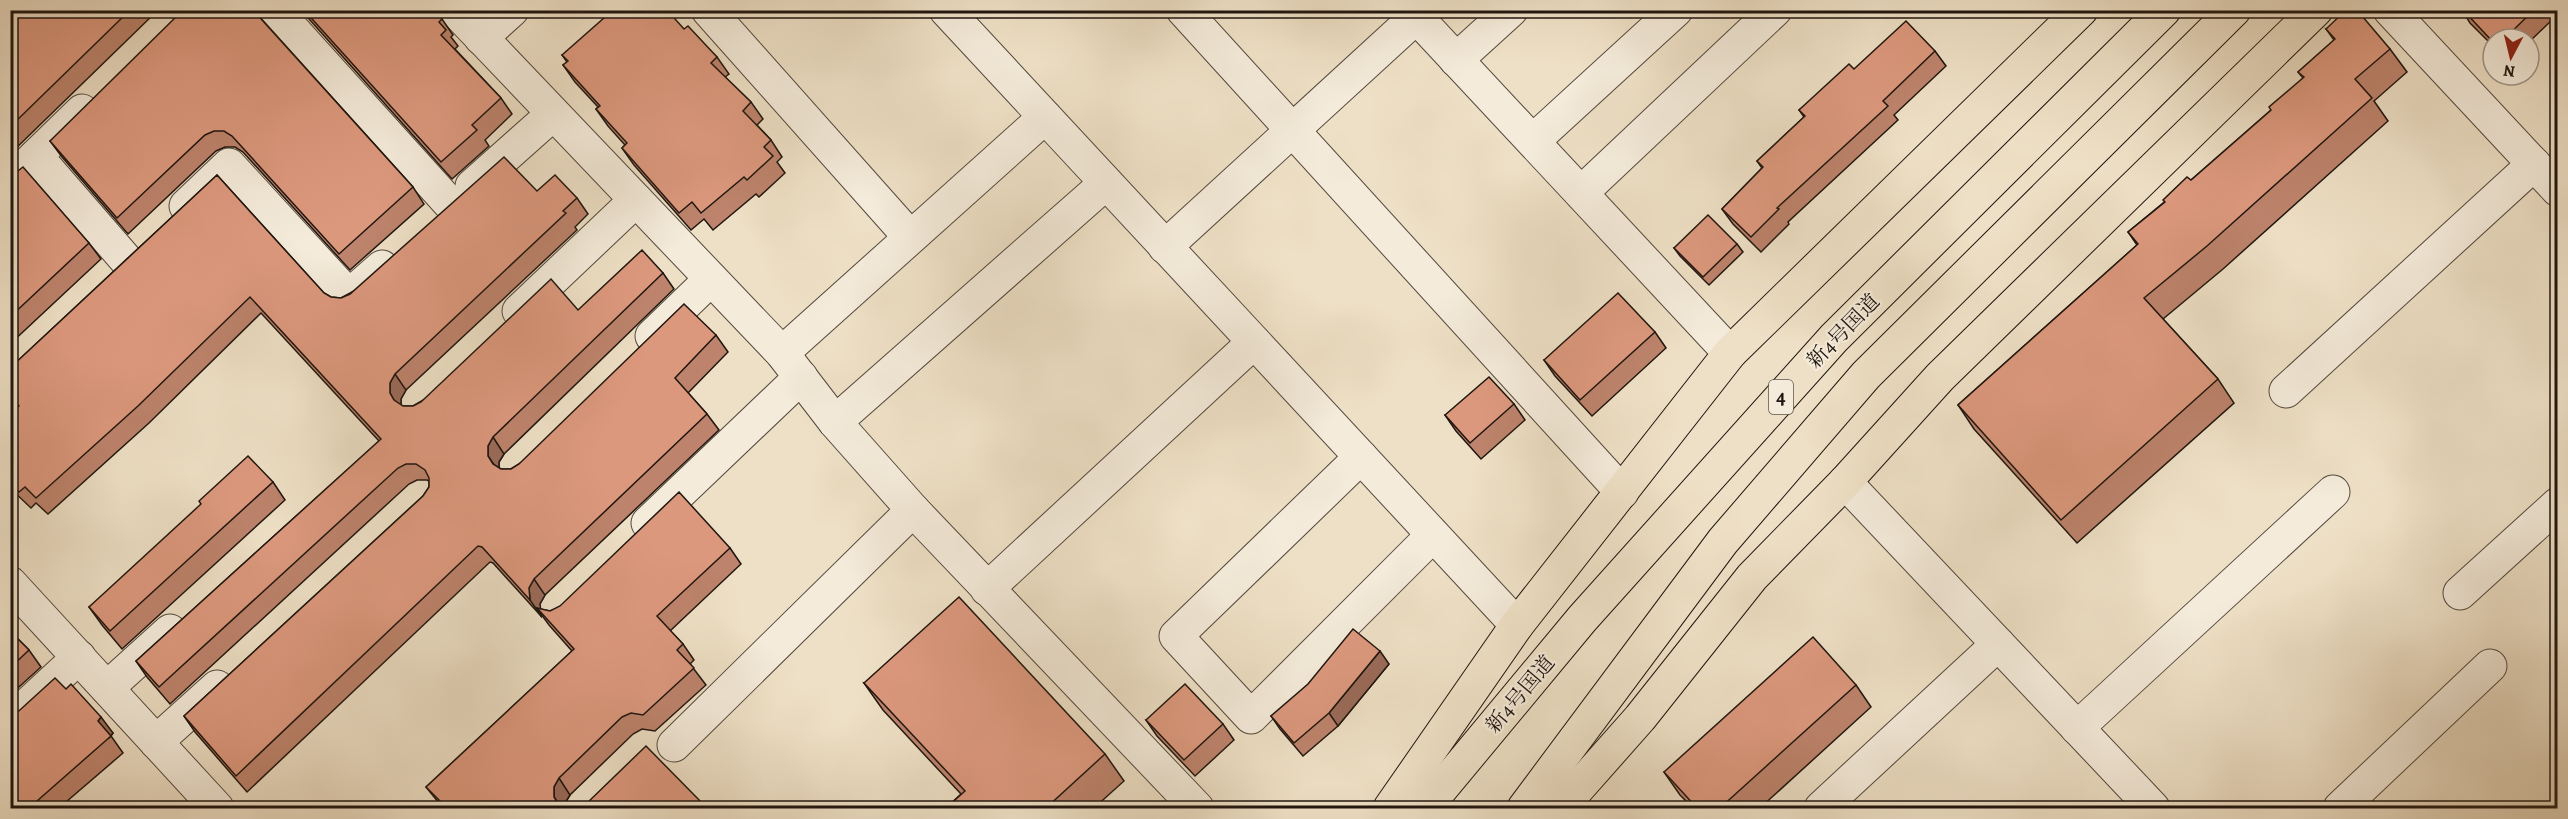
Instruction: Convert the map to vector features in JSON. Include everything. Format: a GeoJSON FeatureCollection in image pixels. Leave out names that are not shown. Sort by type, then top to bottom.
{"type":"FeatureCollection","features":[{"type":"Feature","properties":{"kind":"highway"},"geometry":{"type":"LineString","coordinates":[[1390,808],[1517,625],[1731,352],[2081,10]]}},
{"type":"Feature","properties":{"kind":"highway","name":"新4号国道"},"geometry":{"type":"LineString","coordinates":[[1425,808],[1582,619],[1834,338],[2164,10]]}},
{"type":"Feature","properties":{"kind":"highway","name":"4"},"geometry":{"type":"LineString","coordinates":[[1524,808],[1723,541],[1866,375],[2234,10]]}},
{"type":"Feature","properties":{"kind":"highway"},"geometry":{"type":"LineString","coordinates":[[1555,808],[1571,796],[1640,718],[1752,577],[1845,482],[1940,377],[2316,10]]}},
{"type":"Feature","properties":{"kind":"street"},"geometry":{"type":"LineString","coordinates":[[275,10],[450,205]]}},
{"type":"Feature","properties":{"kind":"street"},"geometry":{"type":"LineString","coordinates":[[455,10],[791,365],[835,422],[913,510],[1197,808]]}},
{"type":"Feature","properties":{"kind":"street"},"geometry":{"type":"LineString","coordinates":[[481,38],[512,10]]}},
{"type":"Feature","properties":{"kind":"street"},"geometry":{"type":"LineString","coordinates":[[708,10],[910,237]]}},
{"type":"Feature","properties":{"kind":"street"},"geometry":{"type":"LineString","coordinates":[[946,10],[1517,625]]}},
{"type":"Feature","properties":{"kind":"street"},"geometry":{"type":"LineString","coordinates":[[1183,10],[1622,492]]}},
{"type":"Feature","properties":{"kind":"street"},"geometry":{"type":"LineString","coordinates":[[1456,60],[1511,10]]}},
{"type":"Feature","properties":{"kind":"street"},"geometry":{"type":"LineString","coordinates":[[1533,141],[1676,10]]}},
{"type":"Feature","properties":{"kind":"street"},"geometry":{"type":"LineString","coordinates":[[1581,193],[1775,10]]}},
{"type":"Feature","properties":{"kind":"street"},"geometry":{"type":"LineString","coordinates":[[2390,10],[2558,190]]}},
{"type":"Feature","properties":{"kind":"street"},"geometry":{"type":"LineString","coordinates":[[1165,247],[1413,14],[1731,352]]}},
{"type":"Feature","properties":{"kind":"street"},"geometry":{"type":"LineString","coordinates":[[10,181],[103,91]]}},
{"type":"Feature","properties":{"kind":"street"},"geometry":{"type":"LineString","coordinates":[[425,228],[553,114]]}},
{"type":"Feature","properties":{"kind":"street"},"geometry":{"type":"LineString","coordinates":[[627,543],[910,237],[1044,117]]}},
{"type":"Feature","properties":{"kind":"street"},"geometry":{"type":"LineString","coordinates":[[36,156],[127,261]]}},
{"type":"Feature","properties":{"kind":"street"},"geometry":{"type":"LineString","coordinates":[[2286,391],[2534,164]]}},
{"type":"Feature","properties":{"kind":"street"},"geometry":{"type":"LineString","coordinates":[[102,284],[230,165],[348,296],[399,250]]}},
{"type":"Feature","properties":{"kind":"street"},"geometry":{"type":"LineString","coordinates":[[835,422],[1106,183]]}},
{"type":"Feature","properties":{"kind":"street"},"geometry":{"type":"LineString","coordinates":[[497,331],[636,200]]}},
{"type":"Feature","properties":{"kind":"street"},"geometry":{"type":"LineString","coordinates":[[627,361],[711,279]]}},
{"type":"Feature","properties":{"kind":"street"},"geometry":{"type":"LineString","coordinates":[[987,589],[1254,342]]}},
{"type":"Feature","properties":{"kind":"street"},"geometry":{"type":"LineString","coordinates":[[1361,457],[1176,636],[1251,717],[1433,535]]}},
{"type":"Feature","properties":{"kind":"street"},"geometry":{"type":"LineString","coordinates":[[1845,482],[2153,808]]}},
{"type":"Feature","properties":{"kind":"street"},"geometry":{"type":"LineString","coordinates":[[2077,728],[2334,492]]}},
{"type":"Feature","properties":{"kind":"street"},"geometry":{"type":"LineString","coordinates":[[2460,593],[2558,504]]}},
{"type":"Feature","properties":{"kind":"street"},"geometry":{"type":"LineString","coordinates":[[674,745],[913,510]]}},
{"type":"Feature","properties":{"kind":"street"},"geometry":{"type":"LineString","coordinates":[[10,583],[217,808]]}},
{"type":"Feature","properties":{"kind":"street"},"geometry":{"type":"LineString","coordinates":[[107,688],[195,608]]}},
{"type":"Feature","properties":{"kind":"street"},"geometry":{"type":"LineString","coordinates":[[1821,808],[1998,644]]}},
{"type":"Feature","properties":{"kind":"street"},"geometry":{"type":"LineString","coordinates":[[10,721],[79,657]]}},
{"type":"Feature","properties":{"kind":"street"},"geometry":{"type":"LineString","coordinates":[[156,742],[242,663]]}},
{"type":"Feature","properties":{"kind":"street"},"geometry":{"type":"LineString","coordinates":[[2340,808],[2490,666]]}},
{"type":"Feature","properties":{"kind":"building"},"geometry":{"type":"Polygon","coordinates":[[[10,10],[130,10],[10,127],[10,10]]]}},
{"type":"Feature","properties":{"kind":"building"},"geometry":{"type":"Polygon","coordinates":[[[183,10],[253,10],[413,187],[339,254],[232,136],[224,131],[214,131],[205,135],[117,218],[50,141],[183,10]]]}},
{"type":"Feature","properties":{"kind":"building"},"geometry":{"type":"Polygon","coordinates":[[[304,10],[434,10],[442,19],[439,22],[446,30],[441,35],[501,98],[472,125],[477,130],[441,162],[304,10]]]}},
{"type":"Feature","properties":{"kind":"building"},"geometry":{"type":"Polygon","coordinates":[[[613,10],[667,10],[684,29],[688,26],[717,57],[711,63],[751,102],[743,111],[771,140],[764,147],[773,156],[747,180],[744,177],[701,213],[692,202],[679,213],[622,148],[627,143],[596,109],[600,106],[563,65],[568,61],[562,55],[613,10]]]}},
{"type":"Feature","properties":{"kind":"building"},"geometry":{"type":"Polygon","coordinates":[[[2346,10],[2357,10],[2390,49],[2355,79],[2372,98],[2207,246],[2144,298],[2218,379],[2061,520],[1958,405],[2138,244],[2128,232],[2165,202],[2163,200],[2187,177],[2191,180],[2271,110],[2269,107],[2304,77],[2298,72],[2335,39],[2326,29],[2346,10]]]}},
{"type":"Feature","properties":{"kind":"building"},"geometry":{"type":"Polygon","coordinates":[[[2463,10],[2534,10],[2516,27],[2481,27],[2481,29],[2463,10]]]}},
{"type":"Feature","properties":{"kind":"building"},"geometry":{"type":"Polygon","coordinates":[[[1906,21],[1935,51],[1883,101],[1888,106],[1777,208],[1779,209],[1751,237],[1722,209],[1763,167],[1757,161],[1805,116],[1799,110],[1849,64],[1854,69],[1906,21]]]}},
{"type":"Feature","properties":{"kind":"building"},"geometry":{"type":"Polygon","coordinates":[[[504,157],[537,191],[555,175],[577,198],[563,211],[566,213],[395,374],[390,383],[390,393],[394,400],[403,406],[413,406],[421,402],[551,279],[578,310],[642,250],[663,273],[493,437],[488,446],[488,456],[493,464],[501,469],[511,469],[519,464],[684,304],[716,335],[675,378],[707,414],[534,579],[529,588],[530,600],[482,547],[478,546],[236,776],[184,716],[423,496],[429,487],[429,478],[425,470],[416,464],[406,464],[398,468],[159,687],[136,661],[381,439],[250,297],[138,406],[36,498],[25,487],[19,492],[10,483],[10,414],[19,406],[10,396],[10,368],[217,175],[324,293],[331,297],[341,298],[350,294],[504,157]]]}},
{"type":"Feature","properties":{"kind":"building"},"geometry":{"type":"Polygon","coordinates":[[[23,167],[89,243],[10,317],[10,177],[23,167]]]}},
{"type":"Feature","properties":{"kind":"building"},"geometry":{"type":"Polygon","coordinates":[[[1708,215],[1737,244],[1703,277],[1674,248],[1708,215]]]}},
{"type":"Feature","properties":{"kind":"building"},"geometry":{"type":"Polygon","coordinates":[[[1618,293],[1655,332],[1580,400],[1544,360],[1618,293]]]}},
{"type":"Feature","properties":{"kind":"building"},"geometry":{"type":"Polygon","coordinates":[[[1489,377],[1514,404],[1470,443],[1445,415],[1489,377]]]}},
{"type":"Feature","properties":{"kind":"building"},"geometry":{"type":"Polygon","coordinates":[[[248,456],[273,482],[110,631],[89,607],[201,504],[199,501],[248,456]]]}},
{"type":"Feature","properties":{"kind":"building"},"geometry":{"type":"Polygon","coordinates":[[[679,492],[730,548],[657,616],[683,644],[677,650],[694,668],[643,715],[631,713],[622,717],[559,778],[554,787],[554,797],[559,805],[565,808],[447,808],[426,787],[574,649],[537,608],[550,611],[560,606],[679,492]]]}},
{"type":"Feature","properties":{"kind":"building"},"geometry":{"type":"Polygon","coordinates":[[[959,597],[1105,754],[1046,808],[946,808],[965,791],[864,683],[959,597]]]}},
{"type":"Feature","properties":{"kind":"building"},"geometry":{"type":"Polygon","coordinates":[[[1353,629],[1380,651],[1329,713],[1294,743],[1271,716],[1308,684],[1353,629]]]}},
{"type":"Feature","properties":{"kind":"building"},"geometry":{"type":"Polygon","coordinates":[[[10,631],[29,650],[10,668],[10,631]]]}},
{"type":"Feature","properties":{"kind":"building"},"geometry":{"type":"Polygon","coordinates":[[[1813,637],[1856,685],[1720,808],[1697,808],[1664,772],[1813,637]]]}},
{"type":"Feature","properties":{"kind":"building"},"geometry":{"type":"Polygon","coordinates":[[[55,678],[66,689],[71,684],[101,717],[98,721],[111,736],[29,808],[10,808],[10,719],[55,678]]]}},
{"type":"Feature","properties":{"kind":"building"},"geometry":{"type":"Polygon","coordinates":[[[1185,684],[1223,724],[1184,760],[1146,720],[1185,684]]]}},
{"type":"Feature","properties":{"kind":"building"},"geometry":{"type":"Polygon","coordinates":[[[646,746],[703,804],[699,808],[579,808],[585,805],[646,746]]]}}]}
